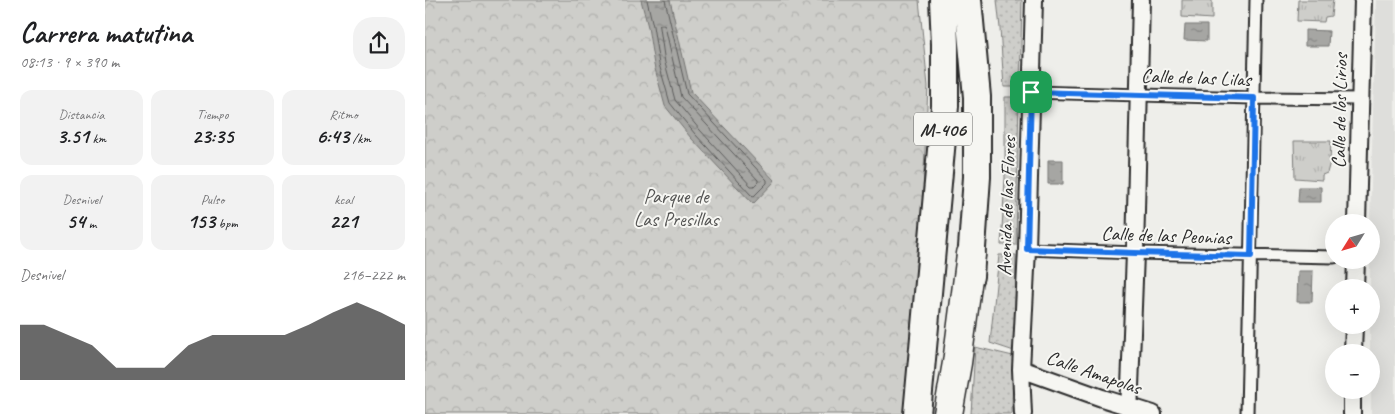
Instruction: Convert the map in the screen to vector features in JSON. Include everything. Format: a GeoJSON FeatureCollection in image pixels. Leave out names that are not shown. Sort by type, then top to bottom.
{"type":"FeatureCollection","features":[{"type":"Feature","properties":{"kind":"highway","name":"M-406"},"geometry":{"type":"LineString","coordinates":[[917,414],[945,106],[943,0]]}},
{"type":"Feature","properties":{"kind":"highway","name":"M-406"},"geometry":{"type":"LineString","coordinates":[[959,414],[965,364],[977,177],[977,106],[967,0]]}},
{"type":"Feature","properties":{"kind":"highway"},"geometry":{"type":"LineString","coordinates":[[948,414],[957,363],[971,254]]}},
{"type":"Feature","properties":{"kind":"street","name":"Avenida de las Flores"},"geometry":{"type":"LineString","coordinates":[[1023,414],[1021,369],[1027,249],[1033,0]]}},
{"type":"Feature","properties":{"kind":"street"},"geometry":{"type":"LineString","coordinates":[[1129,410],[1141,0]]}},
{"type":"Feature","properties":{"kind":"street"},"geometry":{"type":"LineString","coordinates":[[1247,414],[1256,0]]}},
{"type":"Feature","properties":{"kind":"street","name":"Calle de los Lirios"},"geometry":{"type":"LineString","coordinates":[[1357,214],[1363,0]]}},
{"type":"Feature","properties":{"kind":"street","name":"Calle de las Lilas"},"geometry":{"type":"LineString","coordinates":[[1031,92],[1360,99]]}},
{"type":"Feature","properties":{"kind":"street","name":"Calle de las Peonias"},"geometry":{"type":"LineString","coordinates":[[1027,249],[1325,257]]}},
{"type":"Feature","properties":{"kind":"street","name":"Calle Amapolas"},"geometry":{"type":"LineString","coordinates":[[1021,369],[1129,410],[1153,414]]}},
{"type":"Feature","properties":{"kind":"street"},"geometry":{"type":"LineString","coordinates":[[1351,414],[1352,399]]}},
{"type":"Feature","properties":{"kind":"shaded area"},"geometry":{"type":"Polygon","coordinates":[[[1376,0],[1395,0],[1395,414],[1371,414],[1371,399],[1380,399],[1380,344],[1370,344],[1370,334],[1380,334],[1380,279],[1370,279],[1370,269],[1380,269],[1380,214],[1370,214],[1376,0]]]}},
{"type":"Feature","properties":{"kind":"green space","name":"Parque de Las Presillas"},"geometry":{"type":"Polygon","coordinates":[[[425,0],[919,0],[928,86],[918,296],[909,414],[425,414],[425,0]]]}},
{"type":"Feature","properties":{"kind":"green space"},"geometry":{"type":"Polygon","coordinates":[[[997,0],[1022,0],[1020,87],[1004,87],[997,0]]]}},
{"type":"Feature","properties":{"kind":"green space"},"geometry":{"type":"Polygon","coordinates":[[[1182,0],[1212,0],[1212,19],[1182,17],[1182,0]]]}},
{"type":"Feature","properties":{"kind":"green space"},"geometry":{"type":"Polygon","coordinates":[[[1298,0],[1333,0],[1331,16],[1325,17],[1324,22],[1297,21],[1298,0]]]}},
{"type":"Feature","properties":{"kind":"green space"},"geometry":{"type":"Polygon","coordinates":[[[1005,97],[1019,97],[1016,245],[1001,245],[1005,178],[1005,97]]]}},
{"type":"Feature","properties":{"kind":"green space"},"geometry":{"type":"Polygon","coordinates":[[[1294,141],[1331,141],[1330,162],[1327,173],[1322,175],[1322,180],[1295,178],[1294,141]]]}},
{"type":"Feature","properties":{"kind":"green space"},"geometry":{"type":"Polygon","coordinates":[[[999,255],[1016,255],[1014,351],[990,343],[999,255]]]}},
{"type":"Feature","properties":{"kind":"green space"},"geometry":{"type":"Polygon","coordinates":[[[975,347],[1013,356],[1012,414],[971,414],[975,347]]]}},
{"type":"Feature","properties":{"kind":"water"},"geometry":{"type":"Polygon","coordinates":[[[641,0],[670,0],[691,92],[775,181],[753,204],[691,138],[665,106],[654,65],[648,27],[641,0]]]}},
{"type":"Feature","properties":{"kind":"water"},"geometry":{"type":"Polygon","coordinates":[[[1185,25],[1207,25],[1207,41],[1184,40],[1185,25]]]}},
{"type":"Feature","properties":{"kind":"water"},"geometry":{"type":"Polygon","coordinates":[[[1305,30],[1329,31],[1328,46],[1305,46],[1305,30]]]}},
{"type":"Feature","properties":{"kind":"water"},"geometry":{"type":"Polygon","coordinates":[[[1048,160],[1063,160],[1063,184],[1048,184],[1048,160]]]}},
{"type":"Feature","properties":{"kind":"water"},"geometry":{"type":"Polygon","coordinates":[[[1299,187],[1321,187],[1321,202],[1298,202],[1299,187]]]}},
{"type":"Feature","properties":{"kind":"water"},"geometry":{"type":"Polygon","coordinates":[[[1298,271],[1313,271],[1312,302],[1297,302],[1298,271]]]}},
{"type":"Feature","properties":{"kind":"route"},"geometry":{"type":"LineString","coordinates":[[1031,92],[1254,98],[1251,256],[1027,249],[1031,92]]}}]}
